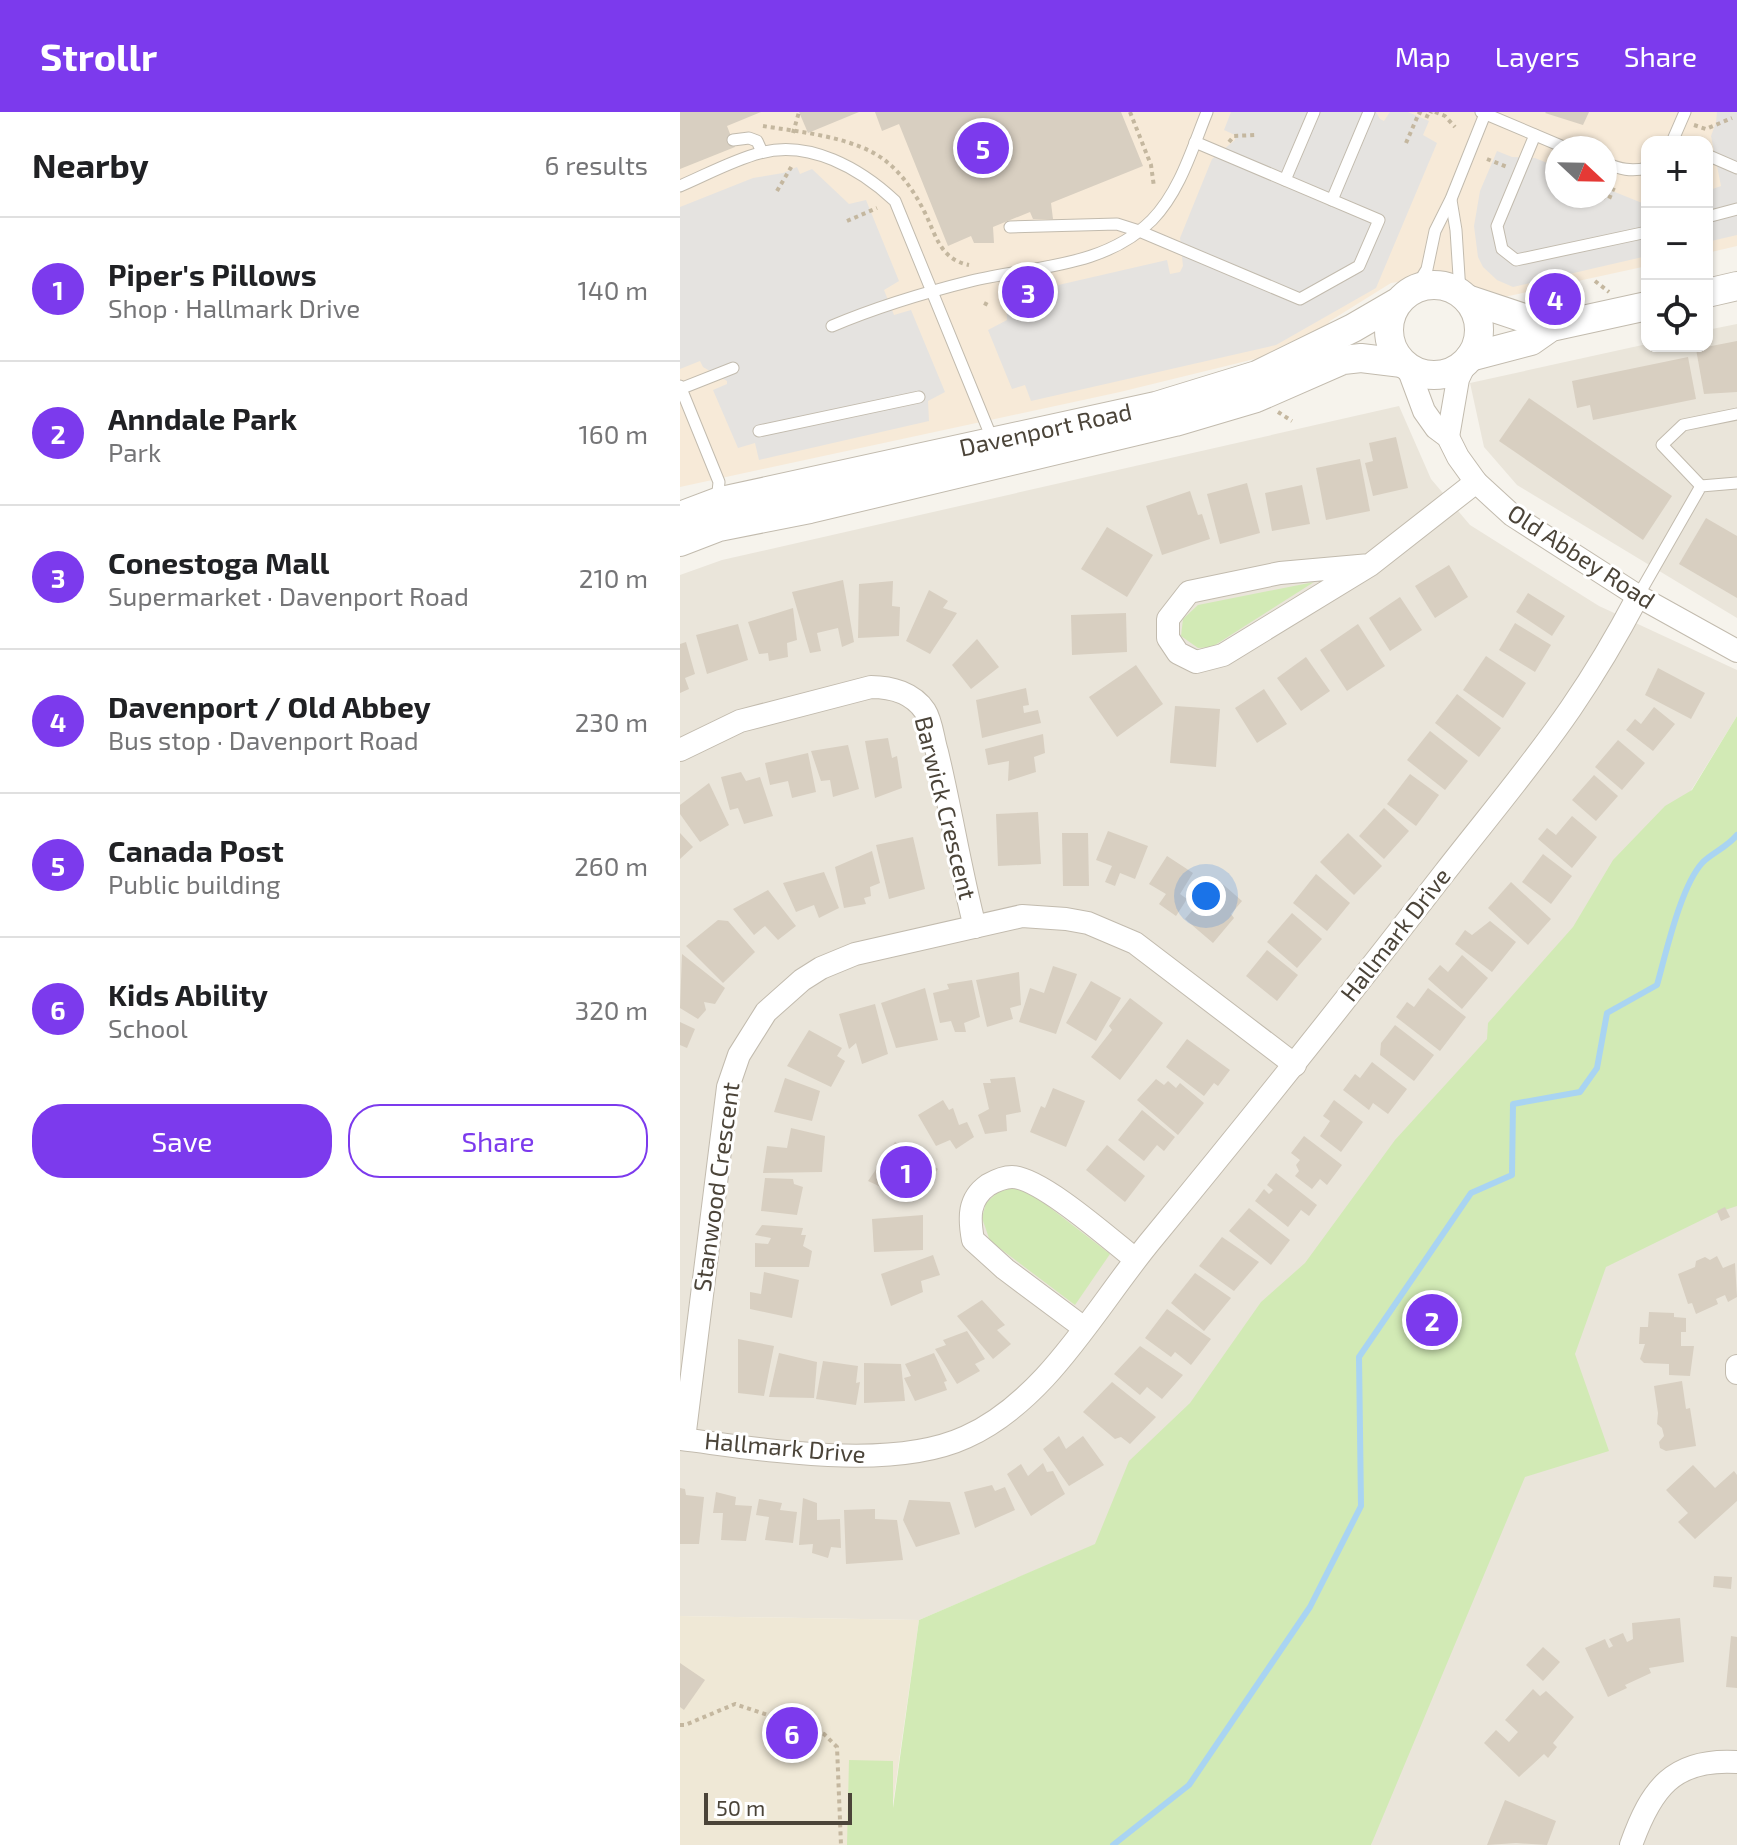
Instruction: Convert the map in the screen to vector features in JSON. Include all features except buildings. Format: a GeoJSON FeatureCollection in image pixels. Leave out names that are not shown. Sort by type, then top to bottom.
{"type":"FeatureCollection","features":[{"type":"Feature","properties":{"kind":"street"},"geometry":{"type":"LineString","coordinates":[[1551,327],[1439,284],[1406,295],[1388,328],[1389,341],[1405,365],[1428,375],[1438,375],[1458,369],[1468,360],[1531,341],[1551,327],[1641,307]]}},
{"type":"Feature","properties":{"kind":"street"},"geometry":{"type":"LineString","coordinates":[[1713,292],[1737,286]]}},
{"type":"Feature","properties":{"kind":"street","name":"Davenport Road"},"geometry":{"type":"LineString","coordinates":[[997,453],[1257,375],[1406,295]]}},
{"type":"Feature","properties":{"kind":"street"},"geometry":{"type":"LineString","coordinates":[[1448,437],[1455,392],[1479,334],[1479,322],[1464,296]]}},
{"type":"Feature","properties":{"kind":"street","name":"Davenport Road"},"geometry":{"type":"LineString","coordinates":[[680,516],[718,514],[997,453],[1175,422],[1256,398],[1343,360],[1361,358],[1405,365]]}},
{"type":"Feature","properties":{"kind":"street","name":"Old Abbey Road"},"geometry":{"type":"LineString","coordinates":[[1405,365],[1424,411],[1436,428],[1448,437],[1476,482],[1512,515],[1638,596],[1737,651]]}},
{"type":"Feature","properties":{"kind":"street"},"geometry":{"type":"LineString","coordinates":[[1370,565],[1280,573],[1189,592],[1168,619],[1168,638],[1178,653],[1196,662],[1223,655],[1370,565],[1476,482]]}},
{"type":"Feature","properties":{"kind":"street","name":"Davenport Road"},"geometry":{"type":"LineString","coordinates":[[680,542],[718,514]]}},
{"type":"Feature","properties":{"kind":"street","name":"Hallmark Drive"},"geometry":{"type":"LineString","coordinates":[[682,1439],[867,1457],[929,1448],[965,1438],[995,1421],[1035,1389],[1135,1259],[1295,1065],[1571,708],[1638,596]]}},
{"type":"Feature","properties":{"kind":"street","name":"Barwick Crescent"},"geometry":{"type":"LineString","coordinates":[[680,750],[740,721],[871,687],[888,687],[902,692],[916,701],[926,713],[975,927]]}},
{"type":"Feature","properties":{"kind":"street","name":"Stanwood Crescent"},"geometry":{"type":"LineString","coordinates":[[682,1439],[728,1087],[739,1055],[766,1012],[802,980],[821,968],[855,954],[1022,916],[1066,919],[1109,930],[1156,958],[1295,1065]]}},
{"type":"Feature","properties":{"kind":"street"},"geometry":{"type":"LineString","coordinates":[[1084,1328],[1005,1269],[973,1240],[971,1205],[980,1190],[995,1180],[1013,1176],[1041,1189],[1135,1259]]}},
{"type":"Feature","properties":{"kind":"street"},"geometry":{"type":"LineString","coordinates":[[1737,1366],[1737,1373]]}},
{"type":"Feature","properties":{"kind":"street"},"geometry":{"type":"LineString","coordinates":[[1631,1845],[1643,1811],[1665,1780],[1694,1764],[1737,1762]]}},
{"type":"Feature","properties":{"kind":"lane"},"geometry":{"type":"LineString","coordinates":[[832,326],[882,305],[972,281],[1094,256],[1115,247],[1154,218],[1175,188],[1207,112]]}},
{"type":"Feature","properties":{"kind":"lane"},"geometry":{"type":"LineString","coordinates":[[1285,180],[1314,112]]}},
{"type":"Feature","properties":{"kind":"lane"},"geometry":{"type":"LineString","coordinates":[[1332,200],[1369,112]]}},
{"type":"Feature","properties":{"kind":"lane"},"geometry":{"type":"LineString","coordinates":[[1676,136],[1685,112]]}},
{"type":"Feature","properties":{"kind":"lane"},"geometry":{"type":"LineString","coordinates":[[1406,295],[1427,269],[1435,231],[1451,199],[1483,113],[1545,139]]}},
{"type":"Feature","properties":{"kind":"lane"},"geometry":{"type":"LineString","coordinates":[[1535,135],[1497,226],[1502,249],[1516,260],[1641,233]]}},
{"type":"Feature","properties":{"kind":"lane"},"geometry":{"type":"LineString","coordinates":[[733,140],[749,138],[757,141],[762,152]]}},
{"type":"Feature","properties":{"kind":"lane"},"geometry":{"type":"LineString","coordinates":[[1010,227],[1117,224],[1300,299],[1359,266],[1379,220],[1195,142]]}},
{"type":"Feature","properties":{"kind":"lane"},"geometry":{"type":"LineString","coordinates":[[680,186],[762,152],[793,151],[821,156],[851,168],[879,186],[895,201],[997,453]]}},
{"type":"Feature","properties":{"kind":"lane"},"geometry":{"type":"LineString","coordinates":[[1713,158],[1737,168]]}},
{"type":"Feature","properties":{"kind":"lane"},"geometry":{"type":"LineString","coordinates":[[1617,168],[1641,170]]}},
{"type":"Feature","properties":{"kind":"lane"},"geometry":{"type":"LineString","coordinates":[[1451,199],[1464,296]]}},
{"type":"Feature","properties":{"kind":"lane"},"geometry":{"type":"LineString","coordinates":[[1713,215],[1737,209]]}},
{"type":"Feature","properties":{"kind":"lane"},"geometry":{"type":"LineString","coordinates":[[718,514],[719,482],[680,388],[733,368]]}},
{"type":"Feature","properties":{"kind":"lane"},"geometry":{"type":"LineString","coordinates":[[759,431],[919,397]]}},
{"type":"Feature","properties":{"kind":"lane"},"geometry":{"type":"LineString","coordinates":[[1701,486],[1662,445],[1683,425],[1737,414]]}},
{"type":"Feature","properties":{"kind":"lane"},"geometry":{"type":"LineString","coordinates":[[1701,486],[1737,483]]}},
{"type":"Feature","properties":{"kind":"lane"},"geometry":{"type":"LineString","coordinates":[[1638,596],[1701,486]]}},
{"type":"Feature","properties":{"kind":"path"},"geometry":{"type":"LineString","coordinates":[[793,136],[799,112]]}},
{"type":"Feature","properties":{"kind":"path"},"geometry":{"type":"LineString","coordinates":[[1130,112],[1151,165],[1154,187]]}},
{"type":"Feature","properties":{"kind":"path"},"geometry":{"type":"LineString","coordinates":[[1406,143],[1418,112],[1429,117],[1433,112],[1445,116],[1455,127]]}},
{"type":"Feature","properties":{"kind":"path"},"geometry":{"type":"LineString","coordinates":[[1694,125],[1706,129],[1732,118]]}},
{"type":"Feature","properties":{"kind":"path"},"geometry":{"type":"LineString","coordinates":[[1221,139],[1229,142],[1234,136],[1255,135]]}},
{"type":"Feature","properties":{"kind":"path"},"geometry":{"type":"LineString","coordinates":[[1487,159],[1519,173]]}},
{"type":"Feature","properties":{"kind":"path"},"geometry":{"type":"LineString","coordinates":[[777,191],[793,164]]}},
{"type":"Feature","properties":{"kind":"path"},"geometry":{"type":"LineString","coordinates":[[847,221],[877,208]]}},
{"type":"Feature","properties":{"kind":"path"},"geometry":{"type":"LineString","coordinates":[[680,1725],[735,1704],[824,1734],[837,1747],[841,1845]]}},
{"type":"Feature","properties":{"kind":"shaded area"},"geometry":{"type":"Polygon","coordinates":[[[680,112],[1737,112],[1737,246],[1713,252],[1713,136],[1641,136],[1641,267],[1486,301],[1456,273],[1391,283],[1330,321],[1316,344],[1120,392],[680,487],[680,112]]]}},
{"type":"Feature","properties":{"kind":"shaded area"},"geometry":{"type":"Polygon","coordinates":[[[1231,112],[1376,112],[1384,121],[1390,112],[1408,112],[1429,121],[1423,135],[1437,143],[1376,288],[1276,345],[1031,401],[1025,385],[1012,389],[988,330],[1007,320],[1006,297],[1167,260],[1170,274],[1180,272],[1183,266],[1180,238],[1212,159],[1235,140],[1235,135],[1224,130],[1231,112]]]}},
{"type":"Feature","properties":{"kind":"shaded area"},"geometry":{"type":"Polygon","coordinates":[[[1717,112],[1737,112],[1737,235],[1713,241],[1713,189],[1721,186],[1711,136],[1717,112]]]}},
{"type":"Feature","properties":{"kind":"shaded area"},"geometry":{"type":"Polygon","coordinates":[[[1497,151],[1512,157],[1535,158],[1545,162],[1545,208],[1617,208],[1617,193],[1641,203],[1641,257],[1513,287],[1497,280],[1483,267],[1478,257],[1474,226],[1480,191],[1497,151]]]}},
{"type":"Feature","properties":{"kind":"shaded area"},"geometry":{"type":"Polygon","coordinates":[[[797,167],[800,174],[812,169],[849,204],[866,200],[899,281],[884,290],[894,315],[911,310],[945,392],[928,401],[929,421],[759,460],[755,443],[738,448],[713,390],[727,384],[727,381],[703,367],[700,361],[680,369],[680,207],[753,178],[783,173],[797,167]]]}},
{"type":"Feature","properties":{"kind":"shaded area"},"geometry":{"type":"Polygon","coordinates":[[[1737,324],[1737,618],[1517,485],[1484,447],[1470,383],[1641,345],[1641,352],[1713,352],[1713,329],[1737,324]]]}},
{"type":"Feature","properties":{"kind":"shaded area"},"geometry":{"type":"Polygon","coordinates":[[[1399,406],[1431,479],[1470,525],[1599,606],[1737,670],[1737,716],[1633,885],[1108,1539],[919,1620],[680,1616],[680,575],[722,560],[1399,406]]]}},
{"type":"Feature","properties":{"kind":"shaded area"},"geometry":{"type":"Polygon","coordinates":[[[1737,1201],[1737,1845],[1371,1845],[1496,1460],[1598,1266],[1737,1201]]]}},
{"type":"Feature","properties":{"kind":"shaded area"},"geometry":{"type":"Polygon","coordinates":[[[680,1616],[919,1620],[887,1845],[680,1845],[680,1616]]]}},
{"type":"Feature","properties":{"kind":"green space"},"geometry":{"type":"Polygon","coordinates":[[[1314,582],[1212,647],[1198,648],[1181,636],[1183,619],[1198,605],[1314,582]]]}},
{"type":"Feature","properties":{"kind":"green space"},"geometry":{"type":"Polygon","coordinates":[[[1737,716],[1737,1206],[1716,1213],[1606,1267],[1575,1354],[1609,1451],[1525,1477],[1371,1845],[847,1845],[849,1760],[893,1761],[893,1808],[919,1620],[1095,1544],[1129,1461],[1190,1403],[1261,1302],[1305,1263],[1395,1140],[1487,1039],[1488,1023],[1573,927],[1613,860],[1665,806],[1692,790],[1737,716]]]}},
{"type":"Feature","properties":{"kind":"green space"},"geometry":{"type":"Polygon","coordinates":[[[1016,1187],[1031,1193],[1110,1254],[1075,1305],[990,1241],[982,1218],[986,1203],[998,1192],[1016,1187]]]}},
{"type":"Feature","properties":{"kind":"waterway"},"geometry":{"type":"LineString","coordinates":[[1113,1845],[1189,1785],[1310,1607],[1361,1506],[1359,1357],[1471,1193],[1512,1175],[1513,1104],[1580,1092],[1597,1068],[1607,1013],[1657,985],[1688,886],[1703,862],[1737,835]]}},
{"type":"Feature","properties":{"kind":"place","name":"Canada Post"},"geometry":{"type":"Point","coordinates":[983,148]}},
{"type":"Feature","properties":{"kind":"place","name":"Conestoga Mall"},"geometry":{"type":"Point","coordinates":[1028,292]}},
{"type":"Feature","properties":{"kind":"place","name":"Davenport / Old Abbey"},"geometry":{"type":"Point","coordinates":[1555,299]}},
{"type":"Feature","properties":{"kind":"place","name":"Piper's Pillows"},"geometry":{"type":"Point","coordinates":[906,1172]}},
{"type":"Feature","properties":{"kind":"place","name":"Anndale Park"},"geometry":{"type":"Point","coordinates":[1432,1320]}},
{"type":"Feature","properties":{"kind":"place","name":"Kids Ability"},"geometry":{"type":"Point","coordinates":[792,1733]}}]}
